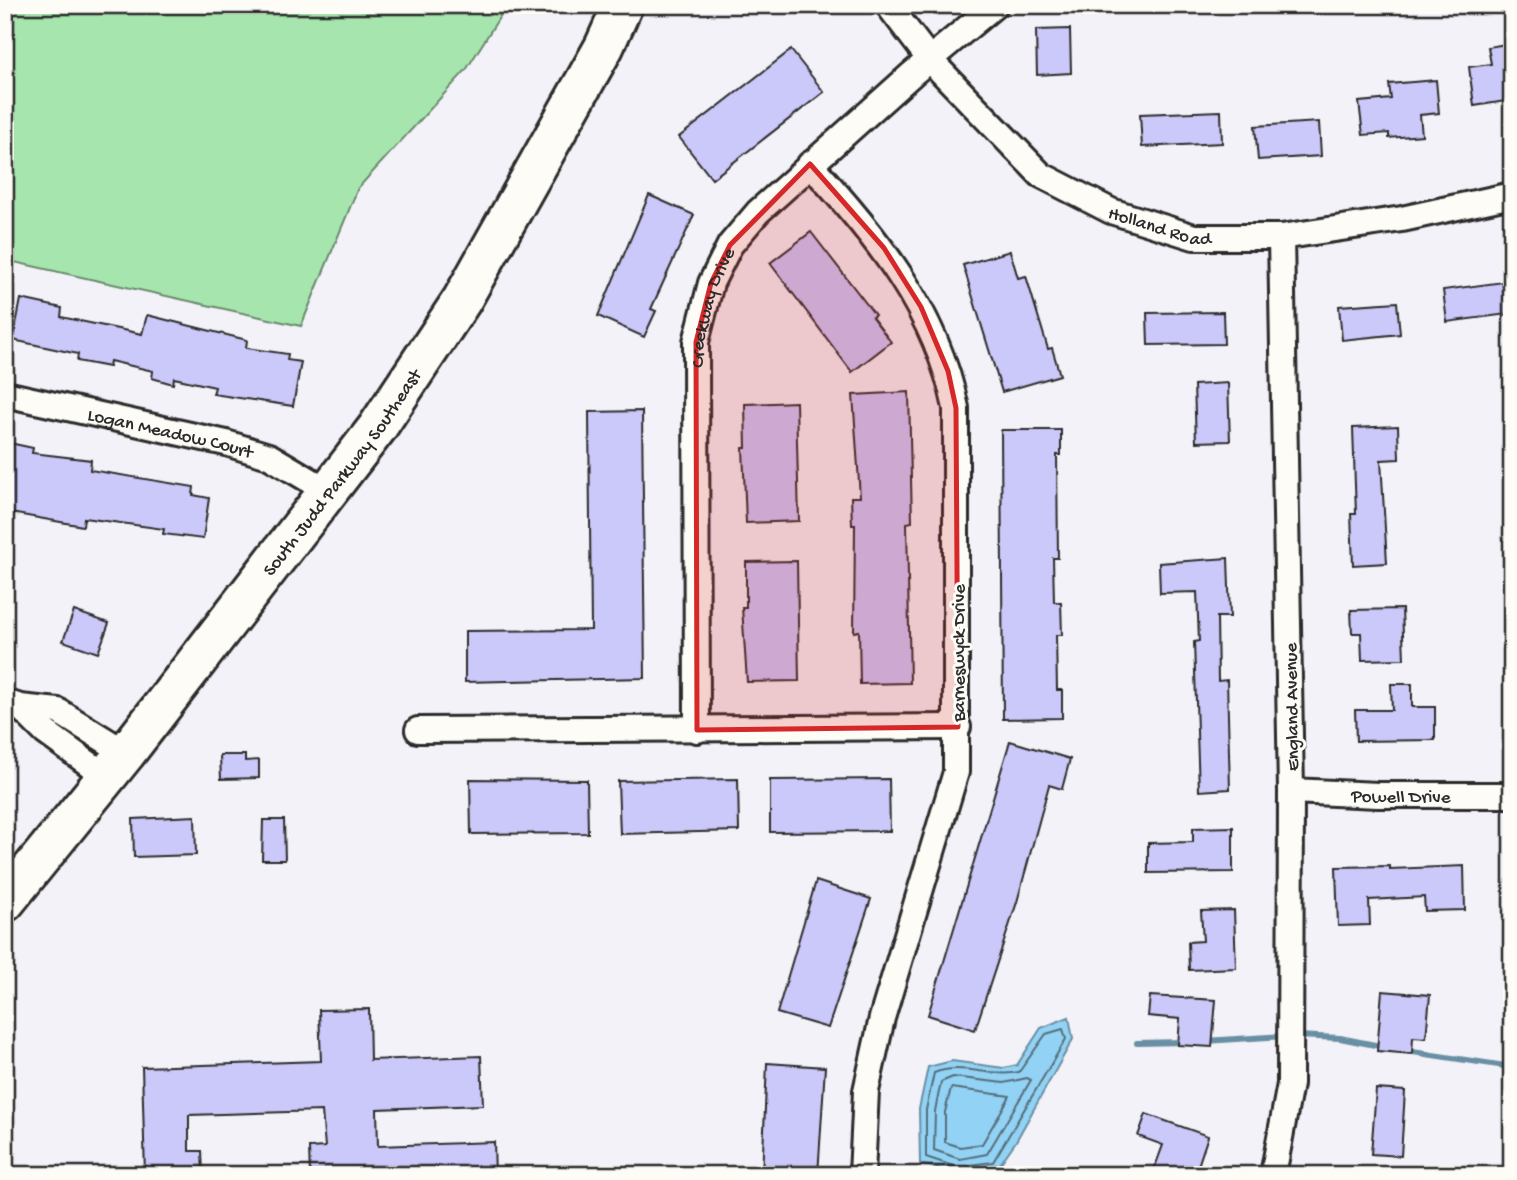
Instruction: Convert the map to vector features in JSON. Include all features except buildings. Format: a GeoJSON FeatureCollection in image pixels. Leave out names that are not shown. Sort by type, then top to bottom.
{"type":"FeatureCollection","features":[{"type":"Feature","properties":{"kind":"highway","name":"South Judd Parkway Southeast"},"geometry":{"type":"LineString","coordinates":[[5,902],[117,765],[377,428],[462,300],[604,47],[623,5]]}},
{"type":"Feature","properties":{"kind":"street","name":"Holland Road"},"geometry":{"type":"LineString","coordinates":[[888,5],[930,60],[1041,175],[1111,211],[1194,237],[1281,237],[1402,219],[1512,195]]}},
{"type":"Feature","properties":{"kind":"street","name":"Creekway Drive"},"geometry":{"type":"LineString","coordinates":[[697,730],[696,342],[711,283],[730,245],[758,212],[995,5]]}},
{"type":"Feature","properties":{"kind":"street","name":"Barneswyck Drive"},"geometry":{"type":"LineString","coordinates":[[810,164],[884,248],[921,307],[948,371],[956,408],[956,772],[879,1030],[866,1091],[862,1175]]}},
{"type":"Feature","properties":{"kind":"street","name":"England Avenue"},"geometry":{"type":"LineString","coordinates":[[1273,1175],[1290,1084],[1292,791],[1281,237]]}},
{"type":"Feature","properties":{"kind":"street","name":"Logan Meadow Court"},"geometry":{"type":"LineString","coordinates":[[5,394],[226,443],[269,456],[328,491]]}},
{"type":"Feature","properties":{"kind":"street"},"geometry":{"type":"LineString","coordinates":[[12,704],[58,711],[117,765]]}},
{"type":"Feature","properties":{"kind":"street"},"geometry":{"type":"LineString","coordinates":[[418,730],[958,727]]}},
{"type":"Feature","properties":{"kind":"street","name":"Powell Drive"},"geometry":{"type":"LineString","coordinates":[[1292,791],[1378,795],[1512,795]]}},
{"type":"Feature","properties":{"kind":"highlighted area"},"geometry":{"type":"Polygon","coordinates":[[[810,164],[884,248],[921,307],[948,371],[956,408],[958,727],[697,730],[696,342],[711,283],[730,245],[810,164]]]}},
{"type":"Feature","properties":{"kind":"green space"},"geometry":{"type":"Polygon","coordinates":[[[5,5],[507,5],[466,70],[358,188],[301,326],[5,260],[5,5]]]}},
{"type":"Feature","properties":{"kind":"water"},"geometry":{"type":"Polygon","coordinates":[[[1069,1017],[1073,1039],[1016,1141],[996,1170],[953,1172],[920,1164],[919,1109],[928,1067],[952,1061],[1004,1068],[1017,1065],[1041,1028],[1069,1017]]]}},
{"type":"Feature","properties":{"kind":"waterway"},"geometry":{"type":"LineString","coordinates":[[1205,1041],[1285,1036]]}},
{"type":"Feature","properties":{"kind":"waterway"},"geometry":{"type":"LineString","coordinates":[[1296,1036],[1340,1038],[1385,1047]]}},
{"type":"Feature","properties":{"kind":"waterway"},"geometry":{"type":"LineString","coordinates":[[1137,1043],[1184,1042]]}},
{"type":"Feature","properties":{"kind":"waterway"},"geometry":{"type":"LineString","coordinates":[[1406,1051],[1512,1067]]}}]}
